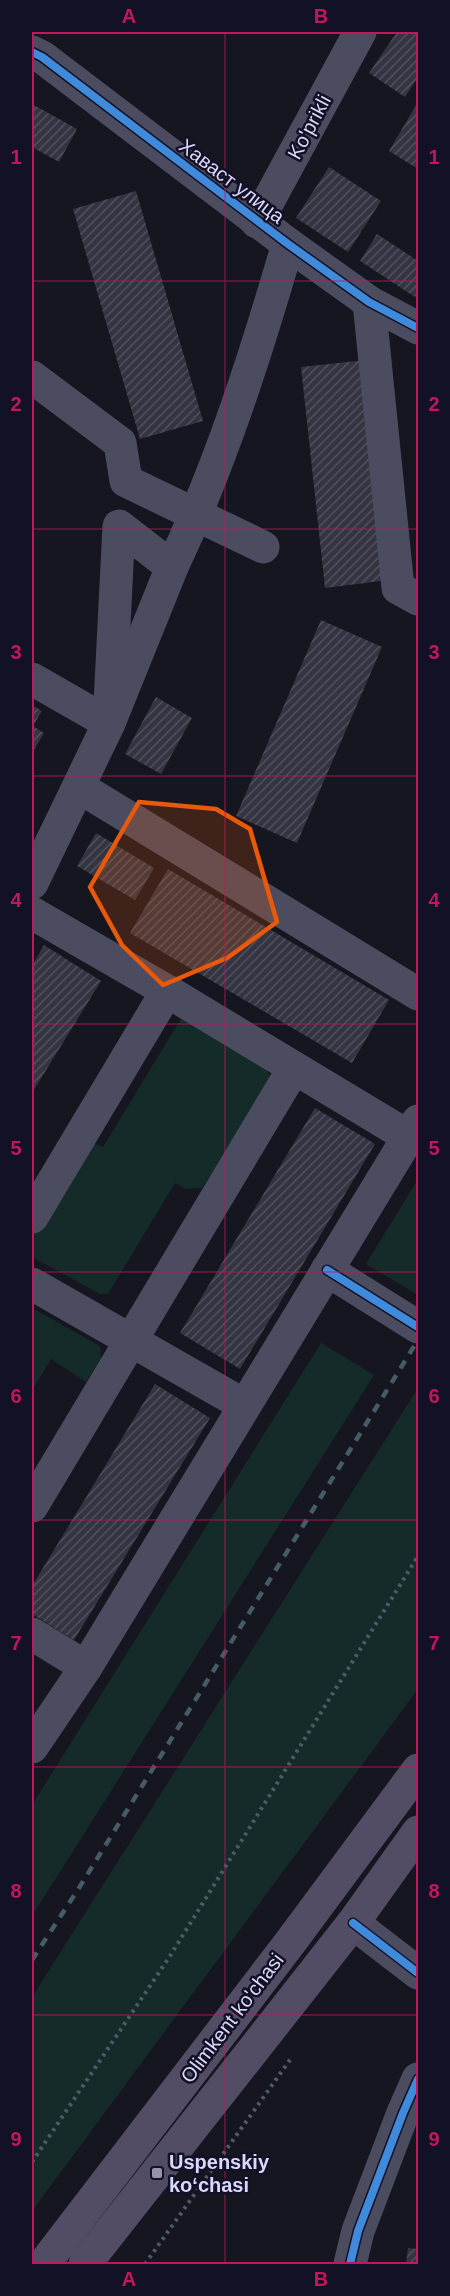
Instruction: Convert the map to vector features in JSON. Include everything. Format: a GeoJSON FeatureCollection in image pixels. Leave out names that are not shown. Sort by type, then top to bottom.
{"type":"FeatureCollection","features":[{"type":"Feature","properties":{"kind":"main road","name":"Olimkent ko'chasi"},"geometry":{"type":"LineString","coordinates":[[44,2265],[289,1944],[418,1770]]}},
{"type":"Feature","properties":{"kind":"main road","name":"Olimkent ko'chasi"},"geometry":{"type":"LineString","coordinates":[[85,2265],[353,1923],[418,1832]]}},
{"type":"Feature","properties":{"kind":"street","name":"Ko'prikli"},"geometry":{"type":"LineString","coordinates":[[258,222],[360,32]]}},
{"type":"Feature","properties":{"kind":"street","name":"Хаваст улица"},"geometry":{"type":"LineString","coordinates":[[32,52],[42,57],[258,222],[369,302],[418,328]]}},
{"type":"Feature","properties":{"kind":"street"},"geometry":{"type":"LineString","coordinates":[[32,883],[109,723],[172,567],[197,514],[257,350],[288,244]]}},
{"type":"Feature","properties":{"kind":"street"},"geometry":{"type":"LineString","coordinates":[[369,302],[398,588],[418,599]]}},
{"type":"Feature","properties":{"kind":"street"},"geometry":{"type":"LineString","coordinates":[[32,377],[120,443],[126,481],[263,547]]}},
{"type":"Feature","properties":{"kind":"street"},"geometry":{"type":"LineString","coordinates":[[109,723],[119,526],[172,567]]}},
{"type":"Feature","properties":{"kind":"street"},"geometry":{"type":"LineString","coordinates":[[32,679],[109,723]]}},
{"type":"Feature","properties":{"kind":"street"},"geometry":{"type":"LineString","coordinates":[[79,787],[418,994]]}},
{"type":"Feature","properties":{"kind":"street"},"geometry":{"type":"LineString","coordinates":[[32,913],[294,1068],[414,1129],[86,1667],[32,1747]]}},
{"type":"Feature","properties":{"kind":"street"},"geometry":{"type":"LineString","coordinates":[[32,1217],[167,991]]}},
{"type":"Feature","properties":{"kind":"street"},"geometry":{"type":"LineString","coordinates":[[32,1506],[294,1068]]}},
{"type":"Feature","properties":{"kind":"street"},"geometry":{"type":"LineString","coordinates":[[327,1270],[418,1327]]}},
{"type":"Feature","properties":{"kind":"street"},"geometry":{"type":"LineString","coordinates":[[32,1284],[244,1405]]}},
{"type":"Feature","properties":{"kind":"street"},"geometry":{"type":"LineString","coordinates":[[32,1634],[86,1667]]}},
{"type":"Feature","properties":{"kind":"street"},"geometry":{"type":"LineString","coordinates":[[353,1923],[418,1973]]}},
{"type":"Feature","properties":{"kind":"street"},"geometry":{"type":"LineString","coordinates":[[350,2265],[358,2230],[418,2079]]}},
{"type":"Feature","properties":{"kind":"path"},"geometry":{"type":"LineString","coordinates":[[32,2162],[170,1956],[418,1556]]}},
{"type":"Feature","properties":{"kind":"highlighted area"},"geometry":{"type":"Polygon","coordinates":[[[139,802],[216,809],[250,829],[277,922],[227,958],[163,985],[122,945],[90,887],[139,802]]]}},
{"type":"Feature","properties":{"kind":"green space"},"geometry":{"type":"Polygon","coordinates":[[[182,1017],[266,1069],[271,1077],[202,1188],[185,1189],[175,1183],[108,1294],[100,1294],[32,1257],[32,1237],[86,1140],[103,1147],[182,1017]]]}},
{"type":"Feature","properties":{"kind":"green space"},"geometry":{"type":"Polygon","coordinates":[[[418,1179],[418,1295],[366,1264],[418,1179]]]}},
{"type":"Feature","properties":{"kind":"green space"},"geometry":{"type":"Polygon","coordinates":[[[32,1308],[100,1346],[101,1358],[86,1382],[51,1359],[32,1391],[32,1308]]]}},
{"type":"Feature","properties":{"kind":"green space"},"geometry":{"type":"Polygon","coordinates":[[[321,1343],[374,1375],[32,1916],[32,1805],[321,1343]]]}},
{"type":"Feature","properties":{"kind":"green space"},"geometry":{"type":"Polygon","coordinates":[[[418,1388],[418,1689],[32,2211],[32,1997],[418,1388]]]}},
{"type":"Feature","properties":{"kind":"building"},"geometry":{"type":"Polygon","coordinates":[[[397,32],[418,32],[418,77],[405,97],[369,73],[397,32]]]}},
{"type":"Feature","properties":{"kind":"building"},"geometry":{"type":"Polygon","coordinates":[[[418,102],[418,169],[389,151],[418,102]]]}},
{"type":"Feature","properties":{"kind":"building"},"geometry":{"type":"Polygon","coordinates":[[[32,104],[77,129],[59,162],[32,147],[32,104]]]}},
{"type":"Feature","properties":{"kind":"building"},"geometry":{"type":"Polygon","coordinates":[[[329,167],[381,201],[348,252],[296,218],[329,167]]]}},
{"type":"Feature","properties":{"kind":"building"},"geometry":{"type":"Polygon","coordinates":[[[136,191],[203,421],[140,439],[73,209],[136,191]]]}},
{"type":"Feature","properties":{"kind":"building"},"geometry":{"type":"Polygon","coordinates":[[[377,234],[418,261],[418,292],[415,297],[360,261],[377,234]]]}},
{"type":"Feature","properties":{"kind":"building"},"geometry":{"type":"Polygon","coordinates":[[[366,360],[389,580],[325,588],[301,367],[366,360]]]}},
{"type":"Feature","properties":{"kind":"building"},"geometry":{"type":"Polygon","coordinates":[[[321,620],[382,647],[297,843],[236,816],[321,620]]]}},
{"type":"Feature","properties":{"kind":"building"},"geometry":{"type":"Polygon","coordinates":[[[156,697],[192,718],[161,774],[125,754],[156,697]]]}},
{"type":"Feature","properties":{"kind":"building"},"geometry":{"type":"Polygon","coordinates":[[[32,705],[42,711],[33,726],[44,733],[32,753],[32,705]]]}},
{"type":"Feature","properties":{"kind":"building"},"geometry":{"type":"Polygon","coordinates":[[[96,833],[154,868],[135,900],[77,866],[96,833]]]}},
{"type":"Feature","properties":{"kind":"building"},"geometry":{"type":"Polygon","coordinates":[[[168,869],[389,1000],[352,1063],[130,933],[168,869]]]}},
{"type":"Feature","properties":{"kind":"building"},"geometry":{"type":"Polygon","coordinates":[[[44,945],[101,981],[32,1093],[32,966],[44,945]]]}},
{"type":"Feature","properties":{"kind":"building"},"geometry":{"type":"Polygon","coordinates":[[[315,1108],[375,1144],[240,1369],[180,1333],[315,1108]]]}},
{"type":"Feature","properties":{"kind":"building"},"geometry":{"type":"Polygon","coordinates":[[[155,1384],[210,1418],[74,1640],[32,1614],[32,1586],[155,1384]]]}},
{"type":"Feature","properties":{"kind":"building"},"geometry":{"type":"Polygon","coordinates":[[[408,2248],[418,2249],[418,2264],[406,2264],[408,2248]]]}},
{"type":"Feature","properties":{"kind":"railway"},"geometry":{"type":"LineString","coordinates":[[32,1960],[79,1888],[418,1340]]}},
{"type":"Feature","properties":{"kind":"cycle path"},"geometry":{"type":"LineString","coordinates":[[32,52],[42,57],[288,244],[369,302],[418,328]]}},
{"type":"Feature","properties":{"kind":"cycle path"},"geometry":{"type":"LineString","coordinates":[[327,1270],[418,1327]]}},
{"type":"Feature","properties":{"kind":"cycle path"},"geometry":{"type":"LineString","coordinates":[[353,1923],[418,1973]]}},
{"type":"Feature","properties":{"kind":"cycle path"},"geometry":{"type":"LineString","coordinates":[[350,2264],[358,2231],[418,2079]]}},
{"type":"Feature","properties":{"kind":"place","name":"Uspenskiy koʻchasi"},"geometry":{"type":"Point","coordinates":[157,2173]}}]}
